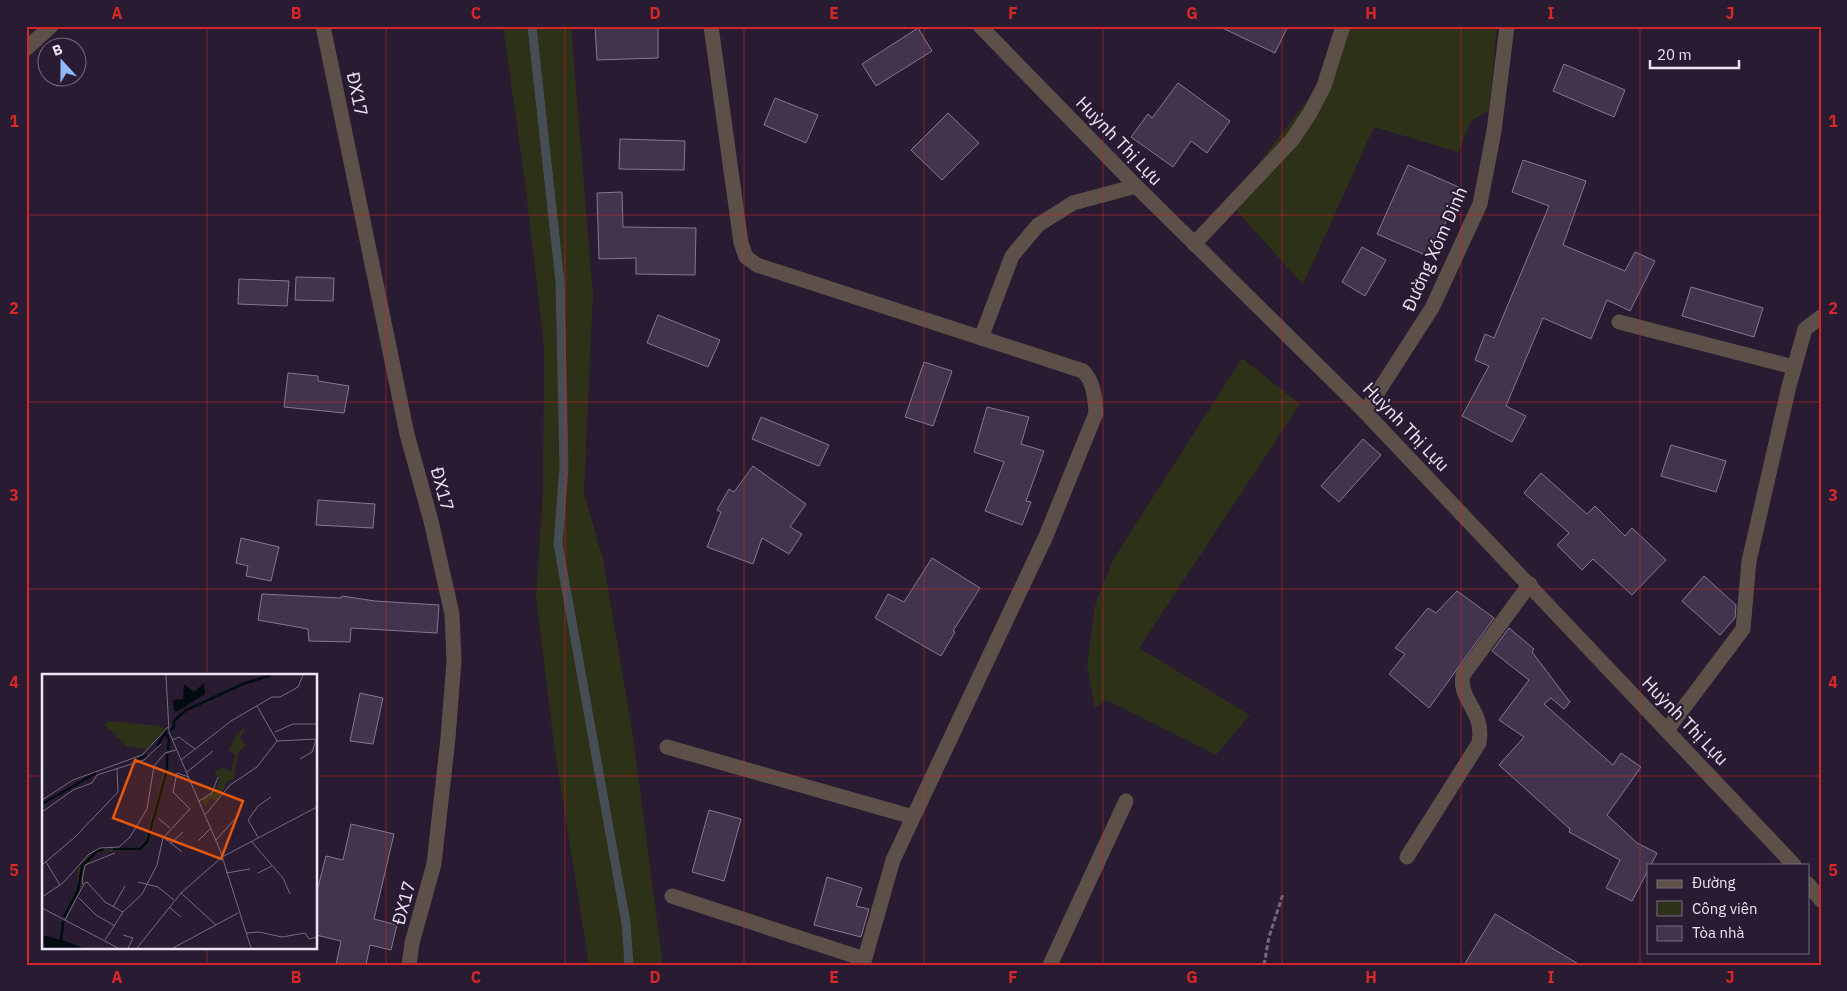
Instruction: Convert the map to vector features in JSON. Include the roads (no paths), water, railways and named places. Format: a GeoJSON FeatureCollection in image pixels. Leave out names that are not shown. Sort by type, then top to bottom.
{"type":"FeatureCollection","features":[{"type":"Feature","properties":{"kind":"street"},"geometry":{"type":"LineString","coordinates":[[26,49],[51,26]]}},
{"type":"Feature","properties":{"kind":"street","name":"ĐX17"},"geometry":{"type":"LineString","coordinates":[[323,26],[407,434],[431,521],[452,614],[454,661],[434,864],[412,943],[409,965]]}},
{"type":"Feature","properties":{"kind":"street"},"geometry":{"type":"LineString","coordinates":[[672,896],[863,962],[893,860],[1046,536],[1096,413],[1094,394],[1088,376],[1083,371],[757,265],[746,257],[741,243],[710,26]]}},
{"type":"Feature","properties":{"kind":"street","name":"Huỳnh Thị Lựu"},"geometry":{"type":"LineString","coordinates":[[980,26],[1136,186],[1366,412],[1793,864]]}},
{"type":"Feature","properties":{"kind":"street"},"geometry":{"type":"LineString","coordinates":[[1194,244],[1292,140],[1310,113],[1324,86],[1343,26]]}},
{"type":"Feature","properties":{"kind":"street","name":"Đường Xóm Dinh"},"geometry":{"type":"LineString","coordinates":[[1366,412],[1432,308],[1480,204],[1494,131],[1507,26]]}},
{"type":"Feature","properties":{"kind":"street"},"geometry":{"type":"LineString","coordinates":[[981,338],[1012,256],[1038,225],[1074,203],[1136,186]]}},
{"type":"Feature","properties":{"kind":"street"},"geometry":{"type":"LineString","coordinates":[[1667,730],[1743,628],[1749,562],[1794,367],[1805,329],[1821,317]]}},
{"type":"Feature","properties":{"kind":"street"},"geometry":{"type":"LineString","coordinates":[[1619,322],[1794,367]]}},
{"type":"Feature","properties":{"kind":"street"},"geometry":{"type":"LineString","coordinates":[[1407,857],[1479,743],[1481,730],[1479,719],[1462,688],[1463,675],[1530,584]]}},
{"type":"Feature","properties":{"kind":"street"},"geometry":{"type":"LineString","coordinates":[[667,747],[913,818]]}},
{"type":"Feature","properties":{"kind":"street"},"geometry":{"type":"LineString","coordinates":[[1050,965],[1126,801]]}},
{"type":"Feature","properties":{"kind":"street"},"geometry":{"type":"LineString","coordinates":[[1810,886],[1821,900]]}},
{"type":"Feature","properties":{"kind":"waterway"},"geometry":{"type":"LineString","coordinates":[[532,26],[560,282],[564,467],[558,544],[626,923],[629,965]]}}]}
